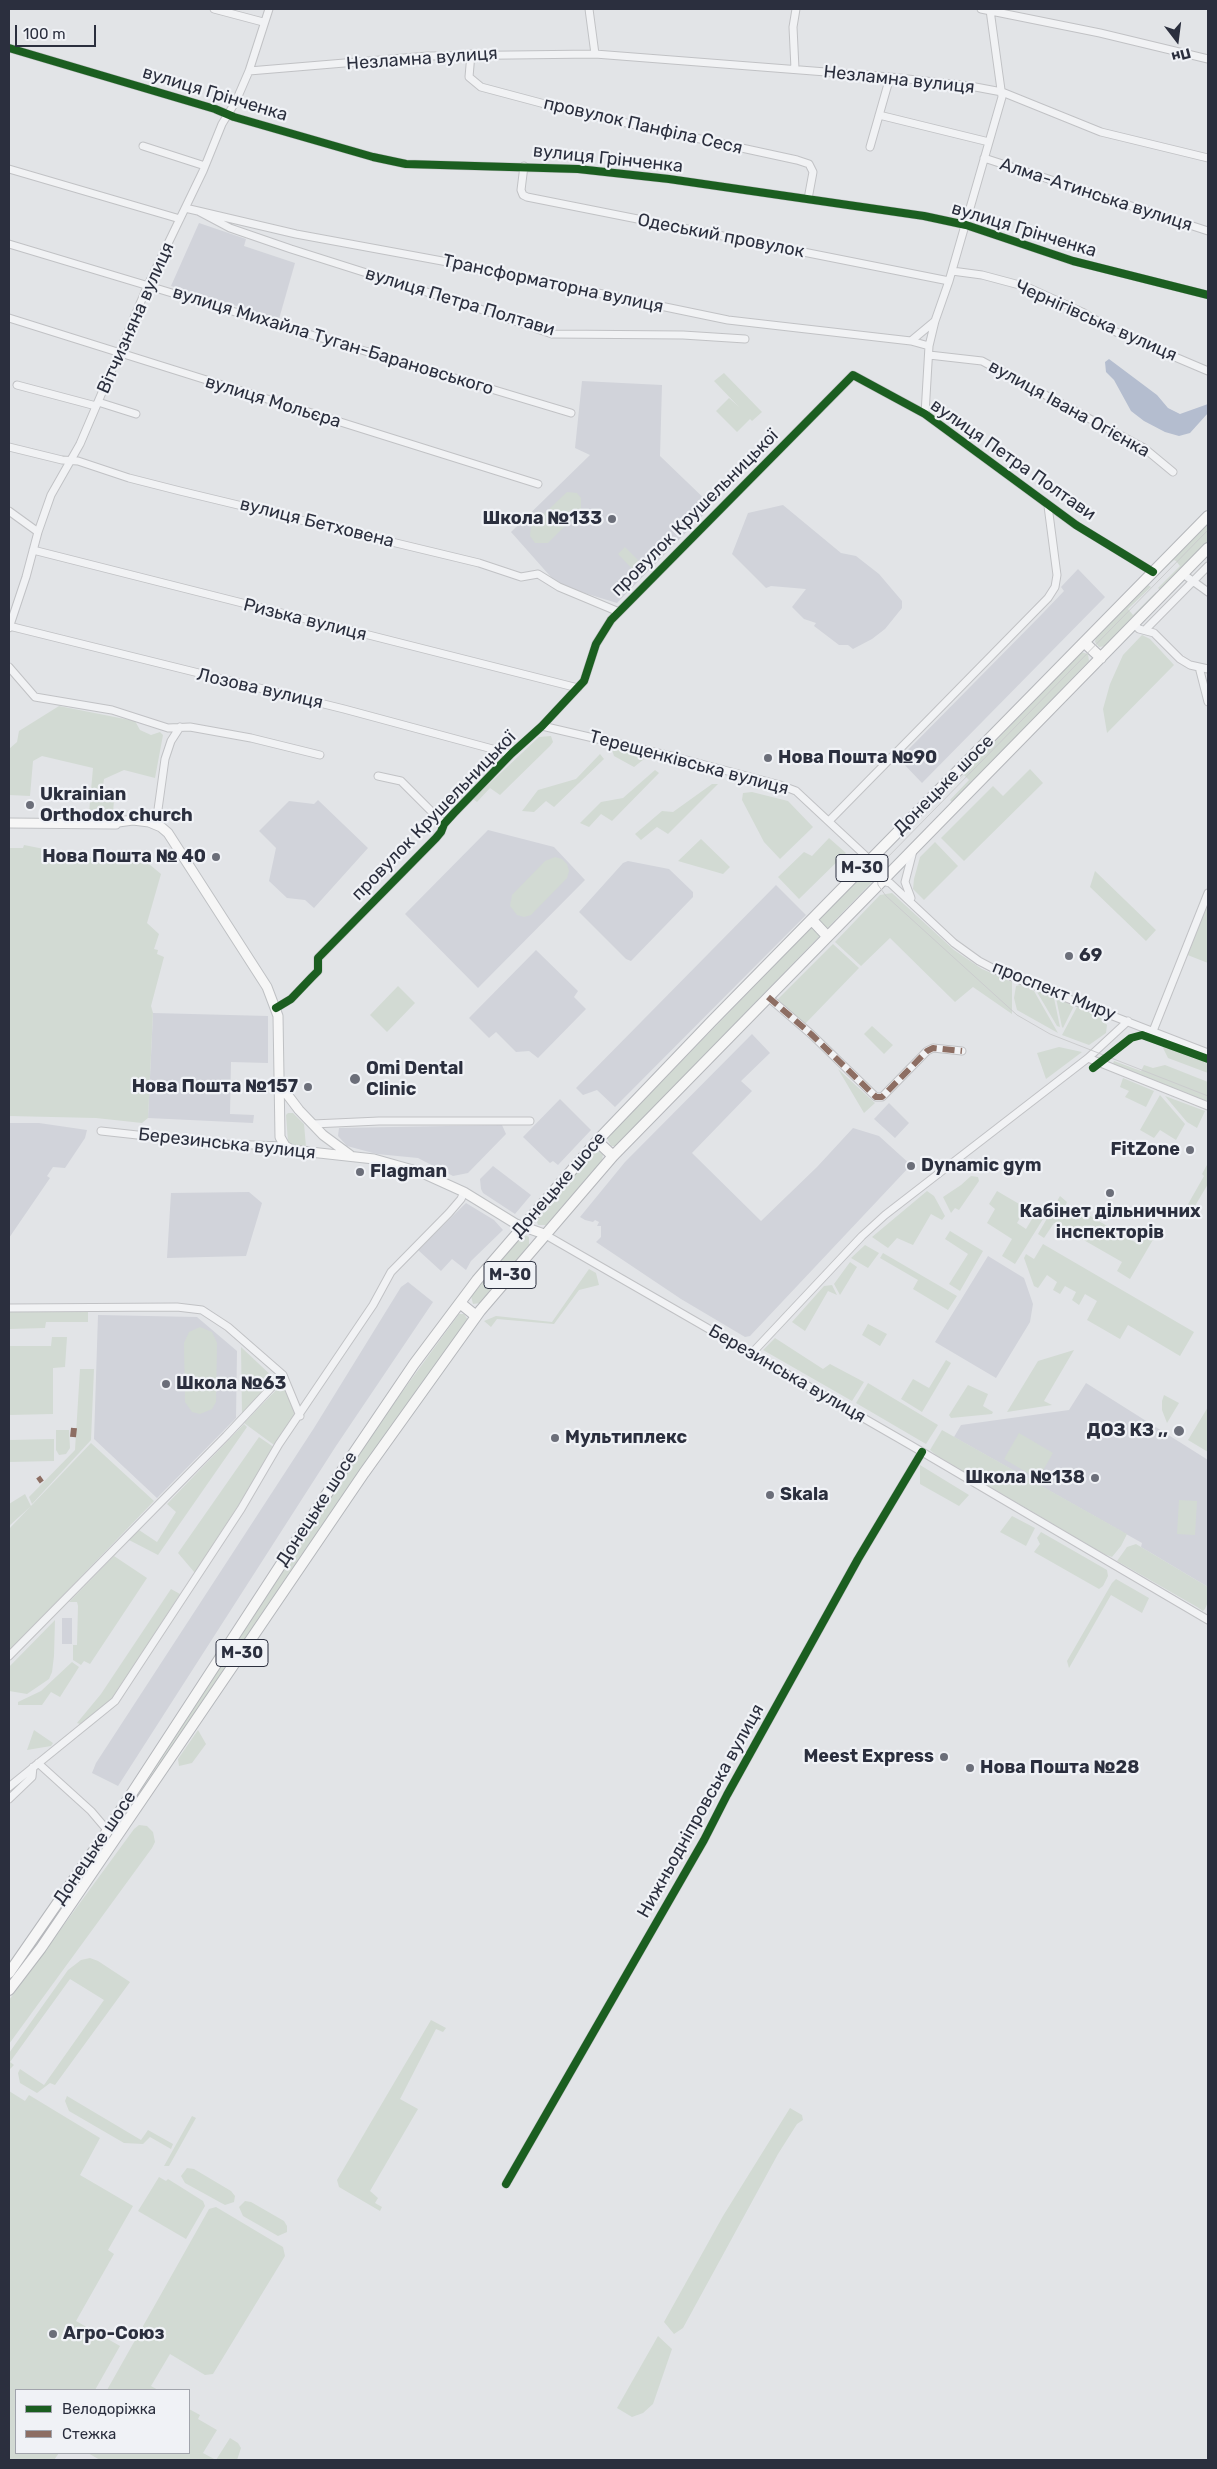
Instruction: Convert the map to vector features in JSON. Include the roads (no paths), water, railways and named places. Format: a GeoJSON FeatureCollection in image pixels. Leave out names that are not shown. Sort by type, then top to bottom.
{"type":"FeatureCollection","features":[{"type":"Feature","properties":{"kind":"highway","name":"Донецьке шосе"},"geometry":{"type":"LineString","coordinates":[[9,1973],[108,1830],[347,1463],[460,1303],[522,1226],[597,1141],[1208,516]]}},
{"type":"Feature","properties":{"kind":"highway","name":"Донецьке шосе"},"geometry":{"type":"LineString","coordinates":[[9,1990],[41,1948],[384,1444],[476,1316],[544,1234],[613,1156],[1208,548]]}},
{"type":"Feature","properties":{"kind":"highway"},"geometry":{"type":"LineString","coordinates":[[1084,643],[1100,658]]}},
{"type":"Feature","properties":{"kind":"highway"},"geometry":{"type":"LineString","coordinates":[[812,920],[827,936]]}},
{"type":"Feature","properties":{"kind":"highway"},"geometry":{"type":"LineString","coordinates":[[597,1141],[613,1156]]}},
{"type":"Feature","properties":{"kind":"highway"},"geometry":{"type":"LineString","coordinates":[[460,1303],[476,1316]]}},
{"type":"Feature","properties":{"kind":"main road"},"geometry":{"type":"LineString","coordinates":[[9,823],[111,823],[133,820],[156,824],[168,833],[174,846],[262,978],[276,1008],[280,1137],[285,1146]]}},
{"type":"Feature","properties":{"kind":"main road"},"geometry":{"type":"LineString","coordinates":[[111,823],[155,829],[174,846]]}},
{"type":"Feature","properties":{"kind":"main road"},"geometry":{"type":"LineString","coordinates":[[279,1083],[287,1097],[323,1134],[326,1146],[321,1153]]}},
{"type":"Feature","properties":{"kind":"main road"},"geometry":{"type":"LineString","coordinates":[[280,1119],[288,1110],[299,1110]]}},
{"type":"Feature","properties":{"kind":"main road","name":"Березинська вулиця"},"geometry":{"type":"LineString","coordinates":[[323,1134],[353,1156]]}},
{"type":"Feature","properties":{"kind":"main road","name":"Березинська вулиця"},"geometry":{"type":"LineString","coordinates":[[285,1146],[292,1150],[353,1156],[420,1172],[464,1192],[522,1226],[544,1234]]}},
{"type":"Feature","properties":{"kind":"street"},"geometry":{"type":"LineString","coordinates":[[214,9],[263,22]]}},
{"type":"Feature","properties":{"kind":"street","name":"Вітчизняна вулиця"},"geometry":{"type":"LineString","coordinates":[[9,627],[51,495],[71,461],[121,352],[148,285],[249,71],[263,22],[269,9]]}},
{"type":"Feature","properties":{"kind":"street"},"geometry":{"type":"LineString","coordinates":[[589,9],[595,54]]}},
{"type":"Feature","properties":{"kind":"street"},"geometry":{"type":"LineString","coordinates":[[795,69],[793,27],[796,9]]}},
{"type":"Feature","properties":{"kind":"street"},"geometry":{"type":"LineString","coordinates":[[981,9],[1100,33],[1208,59]]}},
{"type":"Feature","properties":{"kind":"street","name":"Незламна вулиця"},"geometry":{"type":"LineString","coordinates":[[990,10],[1002,92]]}},
{"type":"Feature","properties":{"kind":"street","name":"вулиця Грінченка"},"geometry":{"type":"LineString","coordinates":[[9,48],[228,113],[234,117],[406,164],[578,169],[669,179],[808,199],[966,225],[1073,261],[1208,295]]}},
{"type":"Feature","properties":{"kind":"street","name":"Незламна вулиця"},"geometry":{"type":"LineString","coordinates":[[249,71],[472,54],[595,54],[890,77],[970,86],[1002,92],[1101,132],[1208,158]]}},
{"type":"Feature","properties":{"kind":"street","name":"провулок Панфіла Сеся"},"geometry":{"type":"LineString","coordinates":[[472,54],[469,77],[481,87],[571,111],[809,164],[813,172],[808,199]]}},
{"type":"Feature","properties":{"kind":"street"},"geometry":{"type":"LineString","coordinates":[[870,147],[890,77]]}},
{"type":"Feature","properties":{"kind":"street"},"geometry":{"type":"LineString","coordinates":[[925,414],[929,356],[934,321],[949,281],[966,225],[1002,92]]}},
{"type":"Feature","properties":{"kind":"street","name":"Алма-Атинська вулиця"},"geometry":{"type":"LineString","coordinates":[[879,116],[989,142]]}},
{"type":"Feature","properties":{"kind":"street"},"geometry":{"type":"LineString","coordinates":[[143,146],[205,166]]}},
{"type":"Feature","properties":{"kind":"street","name":"Алма-Атинська вулиця"},"geometry":{"type":"LineString","coordinates":[[984,158],[1208,231]]}},
{"type":"Feature","properties":{"kind":"street","name":"Одеський провулок"},"geometry":{"type":"LineString","coordinates":[[524,166],[521,190],[523,195],[527,197],[949,281]]}},
{"type":"Feature","properties":{"kind":"street"},"geometry":{"type":"LineString","coordinates":[[9,169],[180,219]]}},
{"type":"Feature","properties":{"kind":"street","name":"вулиця Петра Полтави"},"geometry":{"type":"LineString","coordinates":[[185,208],[198,211],[220,224],[250,236],[480,309],[552,334],[683,335],[745,339]]}},
{"type":"Feature","properties":{"kind":"street","name":"Трансформаторна вулиця"},"geometry":{"type":"LineString","coordinates":[[198,211],[296,234],[453,263],[728,320],[823,329],[911,341],[930,346]]}},
{"type":"Feature","properties":{"kind":"street","name":"вулиця Михайла Туган-Барановського"},"geometry":{"type":"LineString","coordinates":[[9,244],[571,413]]}},
{"type":"Feature","properties":{"kind":"street","name":"Чернігівська вулиця"},"geometry":{"type":"LineString","coordinates":[[952,271],[996,278],[1027,287],[1082,312],[1116,332],[1208,371]]}},
{"type":"Feature","properties":{"kind":"street","name":"вулиця Мольєра"},"geometry":{"type":"LineString","coordinates":[[9,318],[121,352],[181,374],[307,411],[538,484]]}},
{"type":"Feature","properties":{"kind":"street"},"geometry":{"type":"LineString","coordinates":[[911,341],[934,321]]}},
{"type":"Feature","properties":{"kind":"street","name":"вулиця Івана Огієнка"},"geometry":{"type":"LineString","coordinates":[[929,356],[982,360],[1144,448],[1173,472]]}},
{"type":"Feature","properties":{"kind":"street","name":"вулиця Петра Полтави"},"geometry":{"type":"LineString","coordinates":[[852,375],[925,414],[1048,506],[1153,572]]}},
{"type":"Feature","properties":{"kind":"street","name":"провулок Крушельницької"},"geometry":{"type":"LineString","coordinates":[[276,1008],[291,999],[318,971],[318,958],[442,832],[444,824],[511,754],[542,726],[578,688],[588,673],[596,644],[604,630],[619,612],[852,375]]}},
{"type":"Feature","properties":{"kind":"street"},"geometry":{"type":"LineString","coordinates":[[17,384],[136,414]]}},
{"type":"Feature","properties":{"kind":"street","name":"вулиця Бетховена"},"geometry":{"type":"LineString","coordinates":[[9,446],[78,461],[129,478],[180,491],[479,563],[522,577],[538,574],[559,587],[619,612]]}},
{"type":"Feature","properties":{"kind":"street"},"geometry":{"type":"LineString","coordinates":[[829,821],[1048,598],[1055,587],[1057,575],[1048,506]]}},
{"type":"Feature","properties":{"kind":"street"},"geometry":{"type":"LineString","coordinates":[[9,511],[38,532]]}},
{"type":"Feature","properties":{"kind":"street","name":"Ризька вулиця"},"geometry":{"type":"LineString","coordinates":[[33,550],[578,688]]}},
{"type":"Feature","properties":{"kind":"street"},"geometry":{"type":"LineString","coordinates":[[1145,630],[1208,566]]}},
{"type":"Feature","properties":{"kind":"street"},"geometry":{"type":"LineString","coordinates":[[1183,574],[1208,592]]}},
{"type":"Feature","properties":{"kind":"street"},"geometry":{"type":"LineString","coordinates":[[1134,624],[1139,629],[1154,633],[1180,659],[1190,665],[1208,669]]}},
{"type":"Feature","properties":{"kind":"street","name":"Лозова вулиця"},"geometry":{"type":"LineString","coordinates":[[9,627],[344,709],[511,754]]}},
{"type":"Feature","properties":{"kind":"street"},"geometry":{"type":"LineString","coordinates":[[9,667],[35,697],[112,710],[168,728],[251,738],[320,755]]}},
{"type":"Feature","properties":{"kind":"street"},"geometry":{"type":"LineString","coordinates":[[1199,667],[1208,702]]}},
{"type":"Feature","properties":{"kind":"street","name":"Терещенківська вулиця"},"geometry":{"type":"LineString","coordinates":[[542,726],[612,741],[780,785],[796,791],[870,860]]}},
{"type":"Feature","properties":{"kind":"street"},"geometry":{"type":"LineString","coordinates":[[156,824],[166,758],[171,741],[179,729]]}},
{"type":"Feature","properties":{"kind":"street"},"geometry":{"type":"LineString","coordinates":[[378,776],[402,781],[444,824]]}},
{"type":"Feature","properties":{"kind":"street","name":"проспект Миру"},"geometry":{"type":"LineString","coordinates":[[914,849],[905,882],[907,892],[915,905]]}},
{"type":"Feature","properties":{"kind":"street","name":"проспект Миру"},"geometry":{"type":"LineString","coordinates":[[882,881],[890,883],[958,947],[979,961],[1002,973],[1208,1053]]}},
{"type":"Feature","properties":{"kind":"street"},"geometry":{"type":"LineString","coordinates":[[1153,1031],[1208,893]]}},
{"type":"Feature","properties":{"kind":"street"},"geometry":{"type":"LineString","coordinates":[[768,997],[811,1034],[876,1096],[882,1097],[927,1051],[933,1048],[962,1051]]}},
{"type":"Feature","properties":{"kind":"street"},"geometry":{"type":"LineString","coordinates":[[752,1354],[862,1236],[885,1215],[1088,1058],[1128,1021]]}},
{"type":"Feature","properties":{"kind":"street"},"geometry":{"type":"LineString","coordinates":[[1088,1058],[1208,1106]]}},
{"type":"Feature","properties":{"kind":"street","name":"Березинська вулиця"},"geometry":{"type":"LineString","coordinates":[[313,1124],[379,1121],[530,1121]]}},
{"type":"Feature","properties":{"kind":"street","name":"Березинська вулиця"},"geometry":{"type":"LineString","coordinates":[[101,1131],[219,1144],[285,1146]]}},
{"type":"Feature","properties":{"kind":"street"},"geometry":{"type":"LineString","coordinates":[[9,1786],[115,1701],[241,1509],[279,1444],[300,1416],[373,1305],[391,1272],[449,1214],[464,1192]]}},
{"type":"Feature","properties":{"kind":"street","name":"Березинська вулиця"},"geometry":{"type":"LineString","coordinates":[[544,1234],[922,1452],[1208,1620]]}},
{"type":"Feature","properties":{"kind":"street"},"geometry":{"type":"LineString","coordinates":[[9,1308],[177,1307],[202,1310],[228,1327],[283,1375],[300,1416]]}},
{"type":"Feature","properties":{"kind":"street"},"geometry":{"type":"LineString","coordinates":[[9,1656],[226,1436],[283,1375]]}},
{"type":"Feature","properties":{"kind":"street","name":"Нижньодніпровська вулиця"},"geometry":{"type":"LineString","coordinates":[[506,2184],[695,1856],[858,1559],[922,1452]]}},
{"type":"Feature","properties":{"kind":"street"},"geometry":{"type":"LineString","coordinates":[[35,1765],[91,1812],[108,1830]]}},
{"type":"Feature","properties":{"kind":"street"},"geometry":{"type":"LineString","coordinates":[[9,1799],[32,1777],[35,1765]]}},
{"type":"Feature","properties":{"kind":"water"},"geometry":{"type":"Polygon","coordinates":[[[1109,359],[1157,395],[1168,408],[1180,414],[1208,404],[1208,413],[1190,433],[1179,436],[1165,432],[1144,421],[1131,411],[1114,380],[1106,372],[1105,362],[1109,359]]]}},
{"type":"Feature","properties":{"kind":"tram line"},"geometry":{"type":"LineString","coordinates":[[1208,530],[884,861],[877,876],[878,885],[886,896],[1017,1015],[1050,1034],[1208,1096]]}},
{"type":"Feature","properties":{"kind":"place","name":"Школа №133"},"geometry":{"type":"Point","coordinates":[612,519]}},
{"type":"Feature","properties":{"kind":"place","name":"Нова Пошта №90"},"geometry":{"type":"Point","coordinates":[768,758]}},
{"type":"Feature","properties":{"kind":"place","name":"Ukrainian Orthodox church"},"geometry":{"type":"Point","coordinates":[30,805]}},
{"type":"Feature","properties":{"kind":"place","name":"Нова Пошта № 40"},"geometry":{"type":"Point","coordinates":[216,857]}},
{"type":"Feature","properties":{"kind":"place","name":"69"},"geometry":{"type":"Point","coordinates":[1069,956]}},
{"type":"Feature","properties":{"kind":"place","name":"Omi Dental Clinic"},"geometry":{"type":"Point","coordinates":[355,1079]}},
{"type":"Feature","properties":{"kind":"place","name":"Нова Пошта №157"},"geometry":{"type":"Point","coordinates":[308,1087]}},
{"type":"Feature","properties":{"kind":"place","name":"FitZone"},"geometry":{"type":"Point","coordinates":[1190,1150]}},
{"type":"Feature","properties":{"kind":"place","name":"Dynamic gym"},"geometry":{"type":"Point","coordinates":[911,1166]}},
{"type":"Feature","properties":{"kind":"place","name":"Flagman"},"geometry":{"type":"Point","coordinates":[360,1172]}},
{"type":"Feature","properties":{"kind":"place","name":"Кабінет дільничних інспекторів"},"geometry":{"type":"Point","coordinates":[1110,1193]}},
{"type":"Feature","properties":{"kind":"place","name":"Школа №63"},"geometry":{"type":"Point","coordinates":[166,1384]}},
{"type":"Feature","properties":{"kind":"place","name":"ДОЗ КЗ ,,"},"geometry":{"type":"Point","coordinates":[1179,1431]}},
{"type":"Feature","properties":{"kind":"place","name":"Мультиплекс"},"geometry":{"type":"Point","coordinates":[555,1438]}},
{"type":"Feature","properties":{"kind":"place","name":"Школа №138"},"geometry":{"type":"Point","coordinates":[1095,1478]}},
{"type":"Feature","properties":{"kind":"place","name":"Skala"},"geometry":{"type":"Point","coordinates":[770,1495]}},
{"type":"Feature","properties":{"kind":"place","name":"Meest Express"},"geometry":{"type":"Point","coordinates":[944,1757]}},
{"type":"Feature","properties":{"kind":"place","name":"Нова Пошта №28"},"geometry":{"type":"Point","coordinates":[970,1768]}},
{"type":"Feature","properties":{"kind":"place","name":"Агро-Союз"},"geometry":{"type":"Point","coordinates":[53,2334]}}]}
